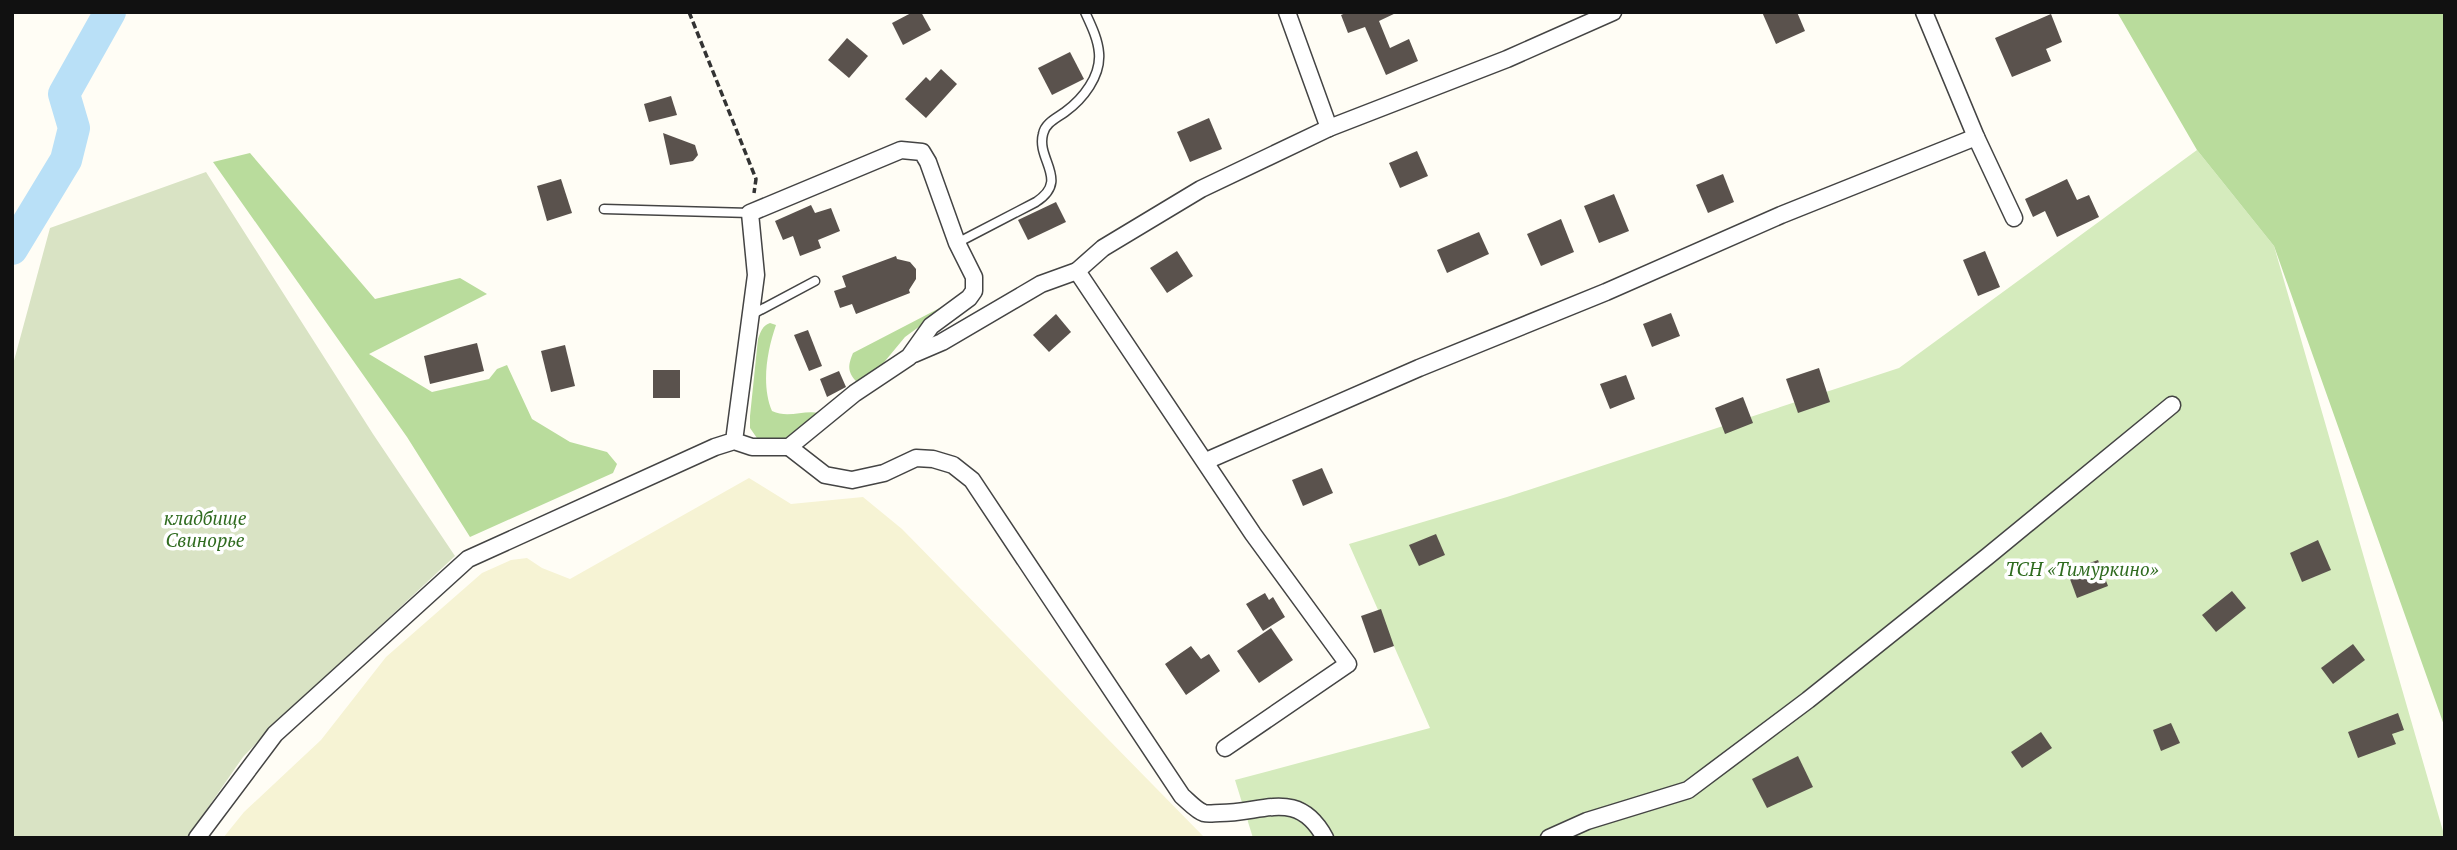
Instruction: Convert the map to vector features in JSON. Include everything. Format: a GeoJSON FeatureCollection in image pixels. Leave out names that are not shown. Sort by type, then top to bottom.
{"type":"FeatureCollection","features":[{"type":"Feature","properties":{"kind":"street"},"geometry":{"type":"LineString","coordinates":[[1287,12],[1329,128]]}},
{"type":"Feature","properties":{"kind":"street"},"geometry":{"type":"LineString","coordinates":[[789,447],[855,393],[909,357],[942,342],[1041,284],[1077,271],[1103,248],[1201,189],[1329,128],[1507,59],[1613,12]]}},
{"type":"Feature","properties":{"kind":"street"},"geometry":{"type":"LineString","coordinates":[[1924,12],[1976,137],[2014,218]]}},
{"type":"Feature","properties":{"kind":"street"},"geometry":{"type":"LineString","coordinates":[[1206,461],[1781,215],[1976,137]]}},
{"type":"Feature","properties":{"kind":"street"},"geometry":{"type":"LineString","coordinates":[[734,441],[756,275],[750,213],[901,150],[922,152],[928,162],[957,243],[974,277],[974,291],[969,298],[931,326],[909,357]]}},
{"type":"Feature","properties":{"kind":"street"},"geometry":{"type":"LineString","coordinates":[[1077,271],[1253,534],[1348,664],[1225,748]]}},
{"type":"Feature","properties":{"kind":"street"},"geometry":{"type":"LineString","coordinates":[[1549,838],[1587,821],[1688,790],[1808,700],[2172,405]]}},
{"type":"Feature","properties":{"kind":"street"},"geometry":{"type":"LineString","coordinates":[[197,838],[275,734],[468,559],[703,451],[734,441],[752,447],[789,447],[825,475],[852,480],[884,473],[916,458],[933,459],[953,465],[972,480],[1182,796],[1203,813],[1226,813],[1282,804],[1303,812],[1318,825],[1325,838]]}},
{"type":"Feature","properties":{"kind":"lane"},"geometry":{"type":"LineString","coordinates":[[957,243],[1036,202],[1045,196],[1049,189],[1052,176],[1043,146],[1043,133],[1049,123],[1085,93],[1097,71],[1099,61],[1096,40],[1085,12]]}},
{"type":"Feature","properties":{"kind":"lane"},"geometry":{"type":"LineString","coordinates":[[604,209],[750,213]]}},
{"type":"Feature","properties":{"kind":"lane"},"geometry":{"type":"LineString","coordinates":[[751,315],[815,281]]}},
{"type":"Feature","properties":{"kind":"path"},"geometry":{"type":"LineString","coordinates":[[689,12],[756,179],[750,213]]}},
{"type":"Feature","properties":{"kind":"shaded area"},"geometry":{"type":"Polygon","coordinates":[[[749,478],[791,504],[863,497],[902,529],[1205,838],[223,838],[244,812],[321,740],[386,657],[482,573],[511,560],[527,558],[542,568],[570,579],[749,478]]]}},
{"type":"Feature","properties":{"kind":"green space"},"geometry":{"type":"Polygon","coordinates":[[[2117,12],[2445,12],[2445,728],[2274,246],[2197,150],[2117,12]]]}},
{"type":"Feature","properties":{"kind":"green space","name":"ТСН «Тимуркино»"},"geometry":{"type":"Polygon","coordinates":[[[2197,150],[2274,246],[2445,838],[1253,838],[1235,780],[1430,728],[1349,544],[1507,497],[1899,368],[2197,150]]]}},
{"type":"Feature","properties":{"kind":"green space"},"geometry":{"type":"Polygon","coordinates":[[[250,153],[375,299],[460,278],[487,294],[369,354],[432,392],[489,379],[497,369],[507,365],[532,419],[570,442],[607,452],[617,464],[613,473],[470,537],[407,437],[213,162],[250,153]]]}},
{"type":"Feature","properties":{"kind":"green space","name":"кладбище Свинорье"},"geometry":{"type":"Polygon","coordinates":[[[206,172],[373,434],[455,556],[243,757],[187,838],[12,838],[12,368],[50,228],[206,172]]]}},
{"type":"Feature","properties":{"kind":"green space"},"geometry":{"type":"Polygon","coordinates":[[[957,299],[905,337],[871,378],[857,382],[851,375],[849,368],[853,353],[957,299]]]}},
{"type":"Feature","properties":{"kind":"green space"},"geometry":{"type":"Polygon","coordinates":[[[770,323],[776,325],[766,368],[772,411],[786,414],[813,412],[827,416],[780,441],[759,441],[750,428],[750,416],[758,339],[763,327],[770,323]]]}},
{"type":"Feature","properties":{"kind":"building"},"geometry":{"type":"Polygon","coordinates":[[[913,12],[921,12],[931,30],[903,45],[892,23],[913,12]]]}},
{"type":"Feature","properties":{"kind":"building"},"geometry":{"type":"Polygon","coordinates":[[[1348,12],[1398,12],[1379,21],[1390,48],[1409,39],[1418,61],[1386,75],[1365,27],[1348,33],[1341,15],[1348,12]]]}},
{"type":"Feature","properties":{"kind":"building"},"geometry":{"type":"Polygon","coordinates":[[[1762,12],[1797,12],[1805,31],[1776,44],[1762,12]]]}},
{"type":"Feature","properties":{"kind":"building"},"geometry":{"type":"Polygon","coordinates":[[[2051,14],[2062,42],[2046,49],[2051,61],[2012,77],[1995,38],[2051,14]]]}},
{"type":"Feature","properties":{"kind":"building"},"geometry":{"type":"Polygon","coordinates":[[[847,38],[868,56],[849,78],[828,60],[847,38]]]}},
{"type":"Feature","properties":{"kind":"building"},"geometry":{"type":"Polygon","coordinates":[[[1070,52],[1084,79],[1052,95],[1038,68],[1070,52]]]}},
{"type":"Feature","properties":{"kind":"building"},"geometry":{"type":"Polygon","coordinates":[[[941,69],[957,84],[926,118],[905,99],[926,77],[930,81],[941,69]]]}},
{"type":"Feature","properties":{"kind":"building"},"geometry":{"type":"Polygon","coordinates":[[[671,96],[677,115],[649,122],[644,104],[671,96]]]}},
{"type":"Feature","properties":{"kind":"building"},"geometry":{"type":"Polygon","coordinates":[[[1209,118],[1222,149],[1190,162],[1177,132],[1209,118]]]}},
{"type":"Feature","properties":{"kind":"building"},"geometry":{"type":"Polygon","coordinates":[[[663,133],[695,145],[698,155],[693,161],[670,165],[663,133]]]}},
{"type":"Feature","properties":{"kind":"building"},"geometry":{"type":"Polygon","coordinates":[[[1417,151],[1428,176],[1400,188],[1389,163],[1417,151]]]}},
{"type":"Feature","properties":{"kind":"building"},"geometry":{"type":"Polygon","coordinates":[[[1723,174],[1734,202],[1708,213],[1696,185],[1723,174]]]}},
{"type":"Feature","properties":{"kind":"building"},"geometry":{"type":"Polygon","coordinates":[[[561,179],[572,213],[547,221],[537,186],[561,179]]]}},
{"type":"Feature","properties":{"kind":"building"},"geometry":{"type":"Polygon","coordinates":[[[2067,179],[2077,200],[2089,195],[2099,217],[2057,237],[2045,211],[2033,217],[2025,199],[2067,179]]]}},
{"type":"Feature","properties":{"kind":"building"},"geometry":{"type":"Polygon","coordinates":[[[1614,194],[1629,231],[1599,243],[1584,206],[1614,194]]]}},
{"type":"Feature","properties":{"kind":"building"},"geometry":{"type":"Polygon","coordinates":[[[1056,202],[1066,222],[1028,240],[1018,220],[1056,202]]]}},
{"type":"Feature","properties":{"kind":"building"},"geometry":{"type":"Polygon","coordinates":[[[811,205],[815,213],[831,208],[840,231],[818,240],[821,248],[800,256],[793,236],[783,240],[775,221],[811,205]]]}},
{"type":"Feature","properties":{"kind":"building"},"geometry":{"type":"Polygon","coordinates":[[[1561,219],[1574,252],[1541,266],[1527,234],[1561,219]]]}},
{"type":"Feature","properties":{"kind":"building"},"geometry":{"type":"Polygon","coordinates":[[[1479,232],[1489,254],[1447,273],[1437,250],[1479,232]]]}},
{"type":"Feature","properties":{"kind":"building"},"geometry":{"type":"Polygon","coordinates":[[[1177,251],[1193,276],[1167,293],[1150,268],[1177,251]]]}},
{"type":"Feature","properties":{"kind":"building"},"geometry":{"type":"Polygon","coordinates":[[[1985,251],[2000,287],[1978,296],[1963,260],[1985,251]]]}},
{"type":"Feature","properties":{"kind":"building"},"geometry":{"type":"Polygon","coordinates":[[[896,256],[897,259],[910,262],[916,269],[916,279],[909,290],[910,293],[856,314],[852,304],[840,308],[834,291],[846,287],[842,276],[896,256]]]}},
{"type":"Feature","properties":{"kind":"building"},"geometry":{"type":"Polygon","coordinates":[[[1671,313],[1680,336],[1652,347],[1643,324],[1671,313]]]}},
{"type":"Feature","properties":{"kind":"building"},"geometry":{"type":"Polygon","coordinates":[[[1056,314],[1071,332],[1049,352],[1033,335],[1056,314]]]}},
{"type":"Feature","properties":{"kind":"building"},"geometry":{"type":"Polygon","coordinates":[[[808,330],[822,366],[809,371],[794,335],[808,330]]]}},
{"type":"Feature","properties":{"kind":"building"},"geometry":{"type":"Polygon","coordinates":[[[477,343],[484,371],[430,384],[424,356],[477,343]]]}},
{"type":"Feature","properties":{"kind":"building"},"geometry":{"type":"Polygon","coordinates":[[[565,345],[575,386],[551,392],[541,351],[565,345]]]}},
{"type":"Feature","properties":{"kind":"building"},"geometry":{"type":"Polygon","coordinates":[[[1819,368],[1830,402],[1798,413],[1786,379],[1819,368]]]}},
{"type":"Feature","properties":{"kind":"building"},"geometry":{"type":"Polygon","coordinates":[[[653,370],[680,370],[680,398],[653,398],[653,370]]]}},
{"type":"Feature","properties":{"kind":"building"},"geometry":{"type":"Polygon","coordinates":[[[839,371],[846,387],[827,397],[820,379],[839,371]]]}},
{"type":"Feature","properties":{"kind":"building"},"geometry":{"type":"Polygon","coordinates":[[[1626,375],[1635,399],[1610,409],[1600,384],[1626,375]]]}},
{"type":"Feature","properties":{"kind":"building"},"geometry":{"type":"Polygon","coordinates":[[[1743,397],[1753,423],[1725,434],[1715,408],[1743,397]]]}},
{"type":"Feature","properties":{"kind":"building"},"geometry":{"type":"Polygon","coordinates":[[[1322,468],[1333,493],[1303,506],[1292,480],[1322,468]]]}},
{"type":"Feature","properties":{"kind":"building"},"geometry":{"type":"Polygon","coordinates":[[[1436,534],[1445,555],[1419,566],[1409,545],[1436,534]]]}},
{"type":"Feature","properties":{"kind":"building"},"geometry":{"type":"Polygon","coordinates":[[[2318,540],[2331,570],[2302,582],[2290,553],[2318,540]]]}},
{"type":"Feature","properties":{"kind":"building"},"geometry":{"type":"Polygon","coordinates":[[[2098,560],[2108,586],[2077,598],[2067,571],[2098,560]]]}},
{"type":"Feature","properties":{"kind":"building"},"geometry":{"type":"Polygon","coordinates":[[[2232,591],[2246,608],[2216,632],[2202,615],[2232,591]]]}},
{"type":"Feature","properties":{"kind":"building"},"geometry":{"type":"Polygon","coordinates":[[[1265,593],[1269,600],[1273,597],[1285,617],[1263,631],[1246,604],[1265,593]]]}},
{"type":"Feature","properties":{"kind":"building"},"geometry":{"type":"Polygon","coordinates":[[[1381,609],[1394,646],[1374,653],[1361,616],[1381,609]]]}},
{"type":"Feature","properties":{"kind":"building"},"geometry":{"type":"Polygon","coordinates":[[[1271,628],[1293,660],[1259,683],[1237,651],[1271,628]]]}},
{"type":"Feature","properties":{"kind":"building"},"geometry":{"type":"Polygon","coordinates":[[[2353,644],[2365,660],[2333,684],[2321,668],[2353,644]]]}},
{"type":"Feature","properties":{"kind":"building"},"geometry":{"type":"Polygon","coordinates":[[[1191,646],[1201,659],[1209,654],[1220,671],[1186,695],[1165,664],[1191,646]]]}},
{"type":"Feature","properties":{"kind":"building"},"geometry":{"type":"Polygon","coordinates":[[[2398,713],[2404,730],[2392,734],[2396,744],[2358,758],[2348,732],[2398,713]]]}},
{"type":"Feature","properties":{"kind":"building"},"geometry":{"type":"Polygon","coordinates":[[[2171,723],[2180,743],[2161,751],[2153,730],[2171,723]]]}},
{"type":"Feature","properties":{"kind":"building"},"geometry":{"type":"Polygon","coordinates":[[[2041,732],[2052,748],[2022,768],[2011,752],[2041,732]]]}},
{"type":"Feature","properties":{"kind":"building"},"geometry":{"type":"Polygon","coordinates":[[[1798,756],[1813,787],[1767,808],[1752,779],[1798,756]]]}},
{"type":"Feature","properties":{"kind":"waterway"},"geometry":{"type":"LineString","coordinates":[[12,249],[66,160],[74,128],[64,94],[110,12]]}}]}
